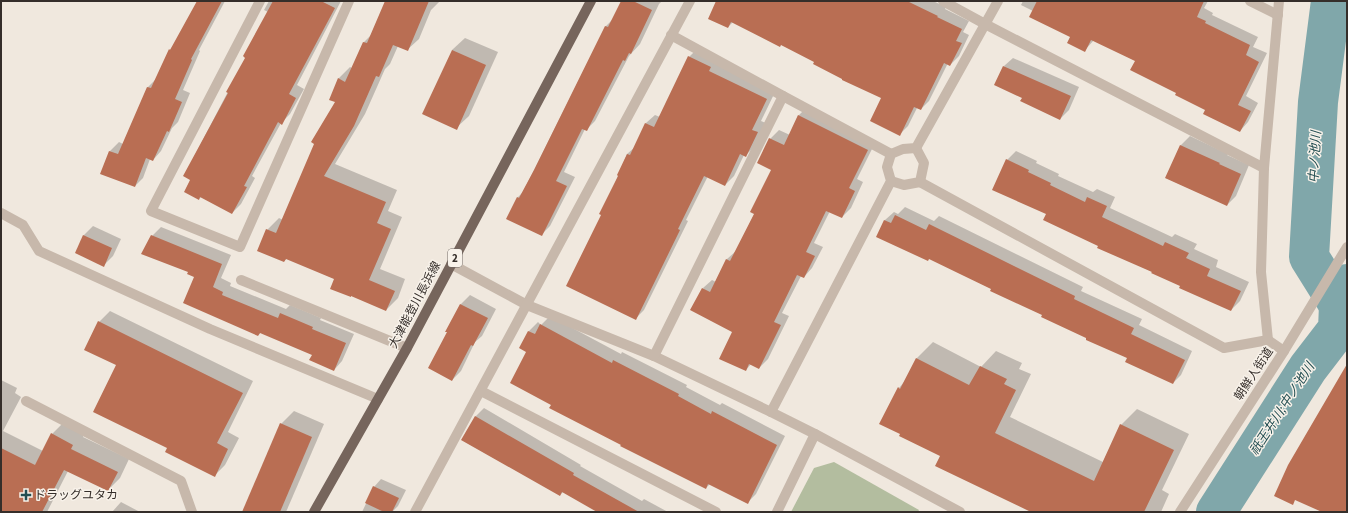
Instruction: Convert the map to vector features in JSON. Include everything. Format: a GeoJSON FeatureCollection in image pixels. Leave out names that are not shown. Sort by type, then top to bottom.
{"type":"FeatureCollection","features":[{"type":"Feature","properties":{"kind":"main road","name":"大津能登川長浜線"},"geometry":{"type":"LineString","coordinates":[[314,512],[407,348],[591,1]]}},
{"type":"Feature","properties":{"kind":"street"},"geometry":{"type":"LineString","coordinates":[[260,1],[151,211],[240,247],[349,1]]}},
{"type":"Feature","properties":{"kind":"street"},"geometry":{"type":"LineString","coordinates":[[415,512],[690,1]]}},
{"type":"Feature","properties":{"kind":"street"},"geometry":{"type":"LineString","coordinates":[[943,1],[1264,168]]}},
{"type":"Feature","properties":{"kind":"street"},"geometry":{"type":"LineString","coordinates":[[916,148],[998,1]]}},
{"type":"Feature","properties":{"kind":"street"},"geometry":{"type":"LineString","coordinates":[[1250,1],[1278,15]]}},
{"type":"Feature","properties":{"kind":"street"},"geometry":{"type":"LineString","coordinates":[[1268,340],[1261,272],[1264,168],[1279,1]]}},
{"type":"Feature","properties":{"kind":"street"},"geometry":{"type":"LineString","coordinates":[[671,34],[891,154],[904,149],[916,148]]}},
{"type":"Feature","properties":{"kind":"street"},"geometry":{"type":"LineString","coordinates":[[654,356],[783,96]]}},
{"type":"Feature","properties":{"kind":"street"},"geometry":{"type":"LineString","coordinates":[[916,148],[924,163],[920,182]]}},
{"type":"Feature","properties":{"kind":"street"},"geometry":{"type":"LineString","coordinates":[[771,412],[892,181],[887,167],[891,154]]}},
{"type":"Feature","properties":{"kind":"street"},"geometry":{"type":"LineString","coordinates":[[892,181],[904,185],[920,182],[1224,348],[1268,340],[1284,351]]}},
{"type":"Feature","properties":{"kind":"street"},"geometry":{"type":"LineString","coordinates":[[1,214],[23,225],[39,251],[210,330],[378,398]]}},
{"type":"Feature","properties":{"kind":"street","name":"朝鮮人街道"},"geometry":{"type":"LineString","coordinates":[[1180,512],[1284,351],[1347,247]]}},
{"type":"Feature","properties":{"kind":"street"},"geometry":{"type":"LineString","coordinates":[[452,264],[527,305],[654,356],[771,412],[960,512]]}},
{"type":"Feature","properties":{"kind":"street"},"geometry":{"type":"LineString","coordinates":[[241,280],[407,348]]}},
{"type":"Feature","properties":{"kind":"street"},"geometry":{"type":"LineString","coordinates":[[481,391],[716,512]]}},
{"type":"Feature","properties":{"kind":"street"},"geometry":{"type":"LineString","coordinates":[[26,401],[181,481],[192,512]]}},
{"type":"Feature","properties":{"kind":"street"},"geometry":{"type":"LineString","coordinates":[[777,512],[815,434]]}},
{"type":"Feature","properties":{"kind":"green space"},"geometry":{"type":"Polygon","coordinates":[[[834,462],[919,510],[918,512],[791,512],[814,468],[834,462]]]}},
{"type":"Feature","properties":{"kind":"building"},"geometry":{"type":"Polygon","coordinates":[[[197,1],[222,1],[191,59],[192,60],[175,99],[182,102],[169,132],[167,131],[153,161],[146,158],[135,187],[100,174],[109,151],[118,154],[147,87],[151,88],[169,49],[170,50],[197,1]]]}},
{"type":"Feature","properties":{"kind":"building"},"geometry":{"type":"Polygon","coordinates":[[[273,1],[321,1],[335,8],[289,94],[296,98],[282,125],[278,122],[244,186],[247,187],[232,214],[200,197],[199,200],[184,192],[190,180],[183,176],[228,93],[226,92],[245,58],[243,56],[273,1]]]}},
{"type":"Feature","properties":{"kind":"building"},"geometry":{"type":"Polygon","coordinates":[[[385,1],[429,1],[408,51],[393,45],[379,77],[376,76],[354,126],[324,176],[386,202],[377,223],[391,229],[369,280],[395,291],[386,311],[330,289],[334,279],[286,259],[284,262],[257,251],[266,229],[276,233],[314,144],[311,142],[335,102],[329,100],[338,78],[345,82],[363,42],[367,43],[385,1]]]}},
{"type":"Feature","properties":{"kind":"building"},"geometry":{"type":"Polygon","coordinates":[[[621,1],[633,1],[652,10],[631,54],[629,53],[625,61],[623,60],[587,131],[582,129],[556,181],[567,186],[542,236],[506,219],[517,197],[519,198],[534,170],[605,26],[608,27],[621,1]]]}},
{"type":"Feature","properties":{"kind":"building"},"geometry":{"type":"Polygon","coordinates":[[[716,1],[907,1],[962,29],[956,41],[962,43],[950,66],[944,63],[921,110],[914,107],[900,136],[870,121],[881,98],[842,80],[813,64],[814,62],[781,45],[780,47],[731,22],[728,28],[708,19],[716,1]]]}},
{"type":"Feature","properties":{"kind":"building"},"geometry":{"type":"Polygon","coordinates":[[[1037,1],[1204,1],[1197,17],[1206,21],[1205,23],[1250,45],[1246,55],[1259,62],[1238,105],[1251,111],[1240,132],[1203,114],[1205,110],[1175,95],[1176,93],[1130,70],[1135,61],[1091,40],[1085,52],[1067,43],[1070,37],[1029,17],[1037,1]]]}},
{"type":"Feature","properties":{"kind":"building"},"geometry":{"type":"Polygon","coordinates":[[[452,50],[486,65],[457,130],[422,114],[452,50]]]}},
{"type":"Feature","properties":{"kind":"building"},"geometry":{"type":"Polygon","coordinates":[[[688,56],[711,67],[709,71],[767,99],[752,130],[758,132],[746,157],[740,154],[725,186],[704,176],[678,229],[680,230],[636,320],[566,286],[601,215],[599,214],[627,154],[630,155],[645,123],[654,127],[688,56]]]}},
{"type":"Feature","properties":{"kind":"building"},"geometry":{"type":"Polygon","coordinates":[[[1003,66],[1071,96],[1060,120],[1020,101],[1022,98],[994,85],[1003,66]]]}},
{"type":"Feature","properties":{"kind":"building"},"geometry":{"type":"Polygon","coordinates":[[[798,115],[868,150],[849,188],[855,191],[842,218],[826,211],[806,252],[815,256],[804,278],[797,275],[774,322],[781,325],[759,369],[749,364],[746,371],[719,359],[732,332],[690,310],[702,288],[710,292],[726,259],[730,261],[754,214],[750,212],[771,170],[757,163],[769,138],[784,145],[798,115]]]}},
{"type":"Feature","properties":{"kind":"building"},"geometry":{"type":"Polygon","coordinates":[[[1180,145],[1241,174],[1227,206],[1165,178],[1180,145]]]}},
{"type":"Feature","properties":{"kind":"building"},"geometry":{"type":"Polygon","coordinates":[[[1006,159],[1051,183],[1050,185],[1085,202],[1087,197],[1107,206],[1102,217],[1163,246],[1165,242],[1189,253],[1186,258],[1210,269],[1207,276],[1241,291],[1231,311],[1179,288],[1180,286],[1151,273],[1152,272],[1097,248],[1098,246],[1043,220],[1046,214],[992,190],[1006,159]]]}},
{"type":"Feature","properties":{"kind":"building"},"geometry":{"type":"Polygon","coordinates":[[[895,215],[926,230],[929,224],[1075,296],[1074,299],[1134,328],[1131,334],[1185,360],[1173,384],[1125,362],[1127,358],[1086,340],[1086,338],[1041,317],[1042,315],[990,291],[991,289],[929,259],[928,261],[876,237],[884,220],[891,223],[895,215]]]}},
{"type":"Feature","properties":{"kind":"building"},"geometry":{"type":"Polygon","coordinates":[[[83,235],[112,248],[104,267],[75,253],[83,235]]]}},
{"type":"Feature","properties":{"kind":"building"},"geometry":{"type":"Polygon","coordinates":[[[151,235],[222,264],[213,287],[223,292],[222,295],[278,318],[280,313],[313,327],[312,329],[346,343],[334,371],[309,360],[312,355],[260,333],[258,336],[183,303],[194,277],[187,274],[188,272],[141,254],[151,235]]]}},
{"type":"Feature","properties":{"kind":"building"},"geometry":{"type":"Polygon","coordinates":[[[460,304],[488,318],[473,346],[471,345],[452,381],[428,368],[460,304]]]}},
{"type":"Feature","properties":{"kind":"building"},"geometry":{"type":"Polygon","coordinates":[[[98,321],[243,393],[217,443],[228,449],[215,477],[165,452],[167,448],[93,412],[116,365],[84,350],[98,321]]]}},
{"type":"Feature","properties":{"kind":"building"},"geometry":{"type":"Polygon","coordinates":[[[540,324],[612,363],[613,360],[679,394],[678,396],[711,414],[712,411],[777,445],[748,504],[708,484],[706,489],[620,446],[621,445],[549,408],[551,405],[510,383],[526,352],[519,348],[528,331],[535,334],[540,324]]]}},
{"type":"Feature","properties":{"kind":"building"},"geometry":{"type":"Polygon","coordinates":[[[916,358],[969,385],[980,366],[1007,379],[1004,384],[1016,390],[995,433],[1094,481],[1120,424],[1174,450],[1144,512],[1031,512],[935,466],[940,456],[899,436],[900,434],[879,424],[898,387],[900,389],[916,358]]]}},
{"type":"Feature","properties":{"kind":"building"},"geometry":{"type":"Polygon","coordinates":[[[1347,364],[1347,512],[1322,512],[1295,500],[1293,505],[1274,496],[1288,465],[1347,364]]]}},
{"type":"Feature","properties":{"kind":"building"},"geometry":{"type":"Polygon","coordinates":[[[475,416],[574,473],[573,475],[639,512],[597,512],[562,492],[560,496],[461,440],[475,416]]]}},
{"type":"Feature","properties":{"kind":"building"},"geometry":{"type":"Polygon","coordinates":[[[280,423],[312,437],[280,512],[242,512],[280,423]]]}},
{"type":"Feature","properties":{"kind":"building"},"geometry":{"type":"Polygon","coordinates":[[[51,433],[73,445],[71,449],[118,472],[108,491],[64,470],[42,512],[1,512],[1,448],[35,465],[51,433]]]}},
{"type":"Feature","properties":{"kind":"building"},"geometry":{"type":"Polygon","coordinates":[[[373,486],[399,498],[392,512],[384,512],[365,503],[373,486]]]}},
{"type":"Feature","properties":{"kind":"waterway","name":"中ノ池川"},"geometry":{"type":"LineString","coordinates":[[1331,1],[1318,102],[1309,257],[1339,305]]}},
{"type":"Feature","properties":{"kind":"waterway","name":"祇王井川;中ノ池川"},"geometry":{"type":"LineString","coordinates":[[1216,512],[1308,368],[1338,329],[1339,305],[1347,284]]}},
{"type":"Feature","properties":{"kind":"place","name":"ドラッグユタカ"},"geometry":{"type":"Point","coordinates":[26,495]}}]}
